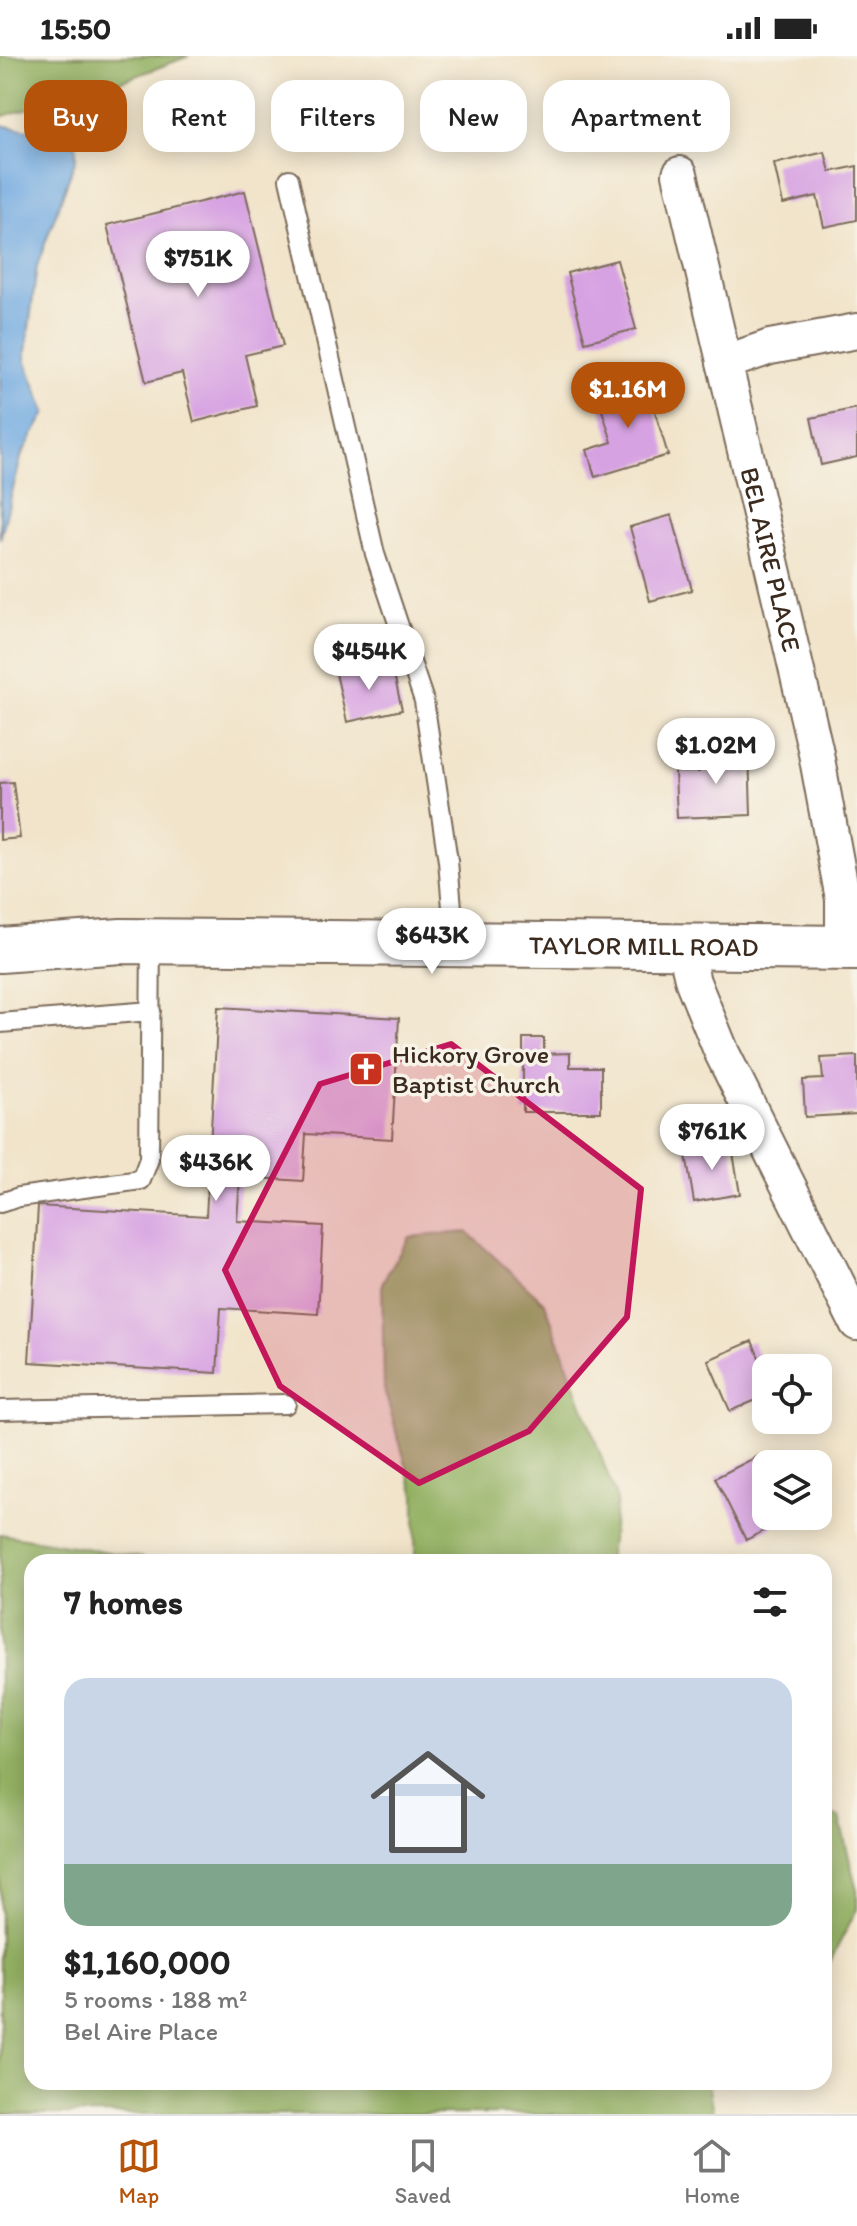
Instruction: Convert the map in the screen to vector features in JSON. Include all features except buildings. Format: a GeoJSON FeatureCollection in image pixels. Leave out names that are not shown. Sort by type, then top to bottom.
{"type":"FeatureCollection","features":[{"type":"Feature","properties":{"kind":"main road","name":"TAYLOR MILL ROAD"},"geometry":{"type":"LineString","coordinates":[[0,950],[121,941],[850,948]]}},
{"type":"Feature","properties":{"kind":"street","name":"BEL AIRE PLACE"},"geometry":{"type":"LineString","coordinates":[[680,174],[815,748],[850,948]]}},
{"type":"Feature","properties":{"kind":"street"},"geometry":{"type":"LineString","coordinates":[[724,363],[770,347],[857,331]]}},
{"type":"Feature","properties":{"kind":"street"},"geometry":{"type":"LineString","coordinates":[[684,945],[693,982],[722,1053],[857,1323]]}},
{"type":"Feature","properties":{"kind":"lane"},"geometry":{"type":"LineString","coordinates":[[289,179],[375,554],[424,701],[448,861],[455,943]]}},
{"type":"Feature","properties":{"kind":"lane"},"geometry":{"type":"LineString","coordinates":[[0,1203],[19,1197],[141,1180],[149,1159],[151,941]]}},
{"type":"Feature","properties":{"kind":"lane"},"geometry":{"type":"LineString","coordinates":[[0,1023],[151,1011]]}},
{"type":"Feature","properties":{"kind":"lane"},"geometry":{"type":"LineString","coordinates":[[0,1410],[286,1404]]}},
{"type":"Feature","properties":{"kind":"highlighted area"},"geometry":{"type":"Polygon","coordinates":[[[451,1044],[641,1189],[627,1317],[529,1431],[419,1483],[280,1386],[225,1270],[320,1084],[451,1044]]]}},
{"type":"Feature","properties":{"kind":"green space"},"geometry":{"type":"Polygon","coordinates":[[[0,56],[189,56],[124,80],[24,80],[24,110],[0,117],[0,56]]]}},
{"type":"Feature","properties":{"kind":"green space"},"geometry":{"type":"Polygon","coordinates":[[[467,1232],[545,1303],[617,1500],[609,1554],[415,1554],[415,1495],[384,1389],[382,1283],[409,1237],[467,1232]]]}},
{"type":"Feature","properties":{"kind":"green space"},"geometry":{"type":"Polygon","coordinates":[[[0,1534],[120,1554],[24,1554],[24,2090],[709,2090],[713,2114],[0,2114],[0,1534]]]}},
{"type":"Feature","properties":{"kind":"green space"},"geometry":{"type":"Polygon","coordinates":[[[832,1815],[839,1817],[857,1890],[857,1909],[832,1957],[832,1815]]]}},
{"type":"Feature","properties":{"kind":"water"},"geometry":{"type":"Polygon","coordinates":[[[0,125],[24,129],[24,152],[76,152],[76,158],[37,266],[25,359],[46,413],[22,454],[0,539],[0,125]]]}},
{"type":"Feature","properties":{"kind":"place","name":"Hickory Grove Baptist Church"},"geometry":{"type":"Point","coordinates":[366,1069]}}]}
